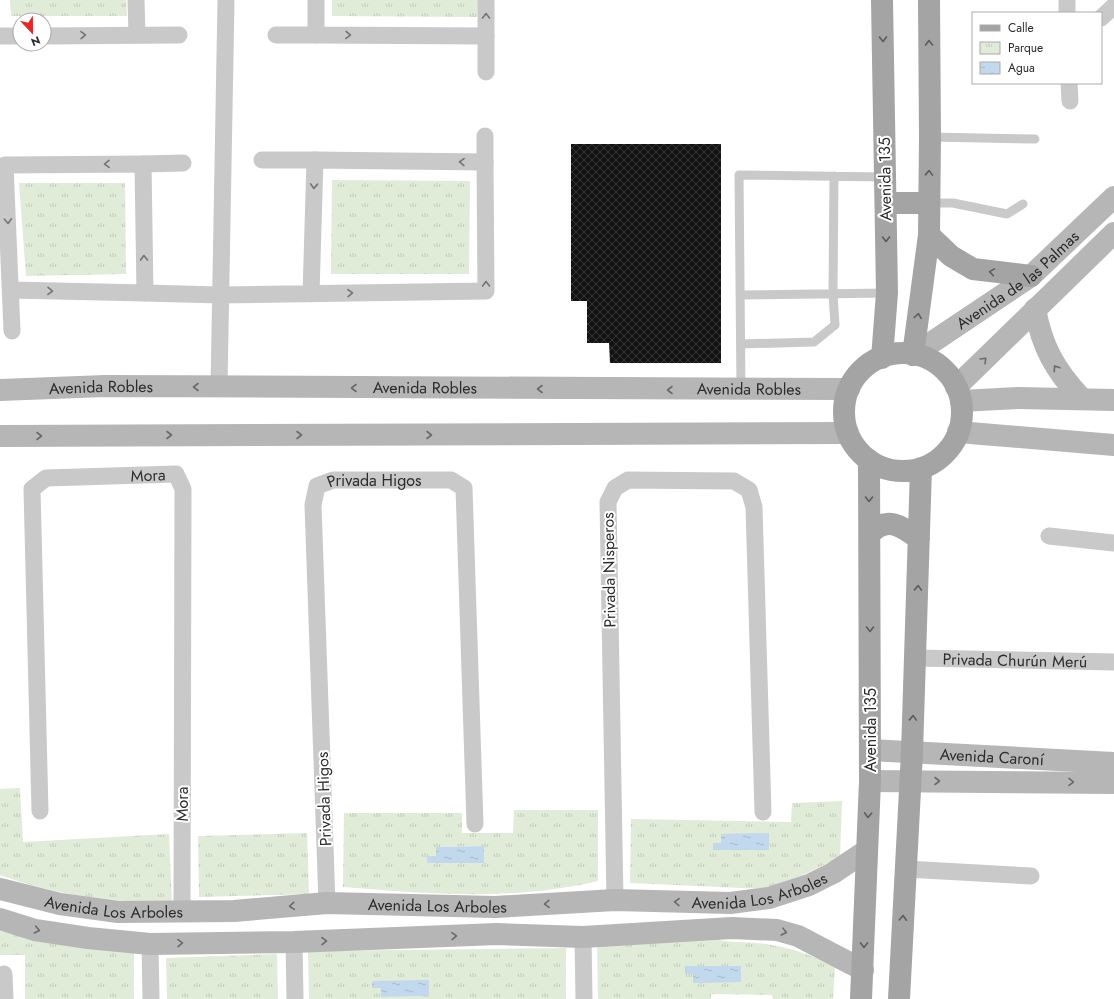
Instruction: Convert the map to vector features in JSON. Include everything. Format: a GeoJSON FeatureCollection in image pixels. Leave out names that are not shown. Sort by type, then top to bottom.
{"type":"FeatureCollection","features":[{"type":"Feature","properties":{"kind":"main road","name":"Avenida 135"},"geometry":{"type":"LineString","coordinates":[[882,0],[887,293],[882,358]]}},
{"type":"Feature","properties":{"kind":"main road"},"geometry":{"type":"LineString","coordinates":[[913,354],[929,235],[928,203],[930,137],[928,0]]}},
{"type":"Feature","properties":{"kind":"main road"},"geometry":{"type":"LineString","coordinates":[[886,203],[928,203]]}},
{"type":"Feature","properties":{"kind":"main road"},"geometry":{"type":"LineString","coordinates":[[929,235],[951,256],[973,269],[1031,276]]}},
{"type":"Feature","properties":{"kind":"main road"},"geometry":{"type":"LineString","coordinates":[[897,354],[913,354],[936,363],[948,374],[958,394],[962,413],[958,432],[950,447],[942,456],[921,468],[908,471],[894,470],[881,467],[869,460],[857,448],[848,433],[844,412],[849,389],[862,370],[882,358],[897,354]]}},
{"type":"Feature","properties":{"kind":"main road","name":"Avenida 135"},"geometry":{"type":"LineString","coordinates":[[861,999],[870,780],[869,460]]}},
{"type":"Feature","properties":{"kind":"main road"},"geometry":{"type":"LineString","coordinates":[[899,999],[911,781],[921,468]]}},
{"type":"Feature","properties":{"kind":"main road"},"geometry":{"type":"LineString","coordinates":[[870,534],[876,526],[893,523],[907,530],[919,539]]}},
{"type":"Feature","properties":{"kind":"street"},"geometry":{"type":"LineString","coordinates":[[136,0],[137,34]]}},
{"type":"Feature","properties":{"kind":"street"},"geometry":{"type":"LineString","coordinates":[[220,387],[220,295],[226,0]]}},
{"type":"Feature","properties":{"kind":"street"},"geometry":{"type":"LineString","coordinates":[[316,0],[316,35]]}},
{"type":"Feature","properties":{"kind":"street"},"geometry":{"type":"LineString","coordinates":[[486,0],[486,72]]}},
{"type":"Feature","properties":{"kind":"street"},"geometry":{"type":"LineString","coordinates":[[1067,0],[1067,12]]}},
{"type":"Feature","properties":{"kind":"street"},"geometry":{"type":"LineString","coordinates":[[1102,17],[1114,6]]}},
{"type":"Feature","properties":{"kind":"street"},"geometry":{"type":"LineString","coordinates":[[52,36],[137,34],[179,35]]}},
{"type":"Feature","properties":{"kind":"street"},"geometry":{"type":"LineString","coordinates":[[276,35],[486,36]]}},
{"type":"Feature","properties":{"kind":"street"},"geometry":{"type":"LineString","coordinates":[[0,36],[12,36]]}},
{"type":"Feature","properties":{"kind":"street"},"geometry":{"type":"LineString","coordinates":[[1069,84],[1070,101]]}},
{"type":"Feature","properties":{"kind":"street"},"geometry":{"type":"LineString","coordinates":[[11,290],[220,295],[486,291],[485,136]]}},
{"type":"Feature","properties":{"kind":"street"},"geometry":{"type":"LineString","coordinates":[[262,160],[485,162]]}},
{"type":"Feature","properties":{"kind":"street"},"geometry":{"type":"LineString","coordinates":[[311,294],[315,160]]}},
{"type":"Feature","properties":{"kind":"street"},"geometry":{"type":"LineString","coordinates":[[12,331],[11,290],[2,165],[183,163]]}},
{"type":"Feature","properties":{"kind":"street"},"geometry":{"type":"LineString","coordinates":[[143,164],[145,293]]}},
{"type":"Feature","properties":{"kind":"street","name":"Avenida de las Palmas"},"geometry":{"type":"LineString","coordinates":[[913,354],[1031,276],[1114,197]]}},
{"type":"Feature","properties":{"kind":"street"},"geometry":{"type":"LineString","coordinates":[[1078,231],[1098,249]]}},
{"type":"Feature","properties":{"kind":"street","name":"Avenida de las Palmas"},"geometry":{"type":"LineString","coordinates":[[958,394],[1035,309],[1114,233]]}},
{"type":"Feature","properties":{"kind":"street"},"geometry":{"type":"LineString","coordinates":[[1047,261],[1065,280]]}},
{"type":"Feature","properties":{"kind":"street"},"geometry":{"type":"LineString","coordinates":[[1035,309],[1040,334],[1050,358],[1063,379],[1081,398]]}},
{"type":"Feature","properties":{"kind":"street","name":"Avenida Robles"},"geometry":{"type":"LineString","coordinates":[[0,390],[105,386],[741,390],[849,389]]}},
{"type":"Feature","properties":{"kind":"street"},"geometry":{"type":"LineString","coordinates":[[958,394],[1114,400]]}},
{"type":"Feature","properties":{"kind":"street"},"geometry":{"type":"LineString","coordinates":[[958,432],[1114,445]]}},
{"type":"Feature","properties":{"kind":"street"},"geometry":{"type":"LineString","coordinates":[[0,436],[848,433]]}},
{"type":"Feature","properties":{"kind":"street","name":"Mora"},"geometry":{"type":"LineString","coordinates":[[40,811],[32,489],[46,478],[176,474],[182,489],[182,910]]}},
{"type":"Feature","properties":{"kind":"street","name":"Privada Higos"},"geometry":{"type":"LineString","coordinates":[[328,903],[312,505],[317,486],[333,480],[451,480],[464,488],[475,824]]}},
{"type":"Feature","properties":{"kind":"street","name":"Privada Nisperos"},"geometry":{"type":"LineString","coordinates":[[615,900],[608,502],[615,488],[628,480],[734,481],[749,490],[754,507],[763,812]]}},
{"type":"Feature","properties":{"kind":"street"},"geometry":{"type":"LineString","coordinates":[[1049,536],[1114,543]]}},
{"type":"Feature","properties":{"kind":"street","name":"Privada Churún Merú"},"geometry":{"type":"LineString","coordinates":[[916,658],[1114,662]]}},
{"type":"Feature","properties":{"kind":"street","name":"Avenida Caroní"},"geometry":{"type":"LineString","coordinates":[[870,750],[1114,763]]}},
{"type":"Feature","properties":{"kind":"street","name":"Avenida Caroní"},"geometry":{"type":"LineString","coordinates":[[870,780],[1114,783]]}},
{"type":"Feature","properties":{"kind":"street","name":"Avenida Los Arboles"},"geometry":{"type":"LineString","coordinates":[[0,888],[60,904],[118,912],[182,910],[234,911],[328,903],[495,908],[615,900],[730,903],[751,901],[809,885],[833,873],[866,851]]}},
{"type":"Feature","properties":{"kind":"street"},"geometry":{"type":"LineString","coordinates":[[906,869],[1031,876]]}},
{"type":"Feature","properties":{"kind":"street"},"geometry":{"type":"LineString","coordinates":[[751,901],[752,930]]}},
{"type":"Feature","properties":{"kind":"street"},"geometry":{"type":"LineString","coordinates":[[495,908],[497,934]]}},
{"type":"Feature","properties":{"kind":"street"},"geometry":{"type":"LineString","coordinates":[[233,942],[234,911]]}},
{"type":"Feature","properties":{"kind":"street","name":"Avenida Los Arboles"},"geometry":{"type":"LineString","coordinates":[[0,919],[35,930],[88,938],[150,944],[294,942],[497,934],[582,937],[732,928],[777,930],[798,936],[863,970]]}},
{"type":"Feature","properties":{"kind":"street"},"geometry":{"type":"LineString","coordinates":[[582,937],[584,999]]}},
{"type":"Feature","properties":{"kind":"street"},"geometry":{"type":"LineString","coordinates":[[294,942],[295,999]]}},
{"type":"Feature","properties":{"kind":"street"},"geometry":{"type":"LineString","coordinates":[[150,944],[151,999]]}},
{"type":"Feature","properties":{"kind":"street"},"geometry":{"type":"LineString","coordinates":[[4,974],[5,999]]}},
{"type":"Feature","properties":{"kind":"lane"},"geometry":{"type":"LineString","coordinates":[[930,137],[1035,139]]}},
{"type":"Feature","properties":{"kind":"lane"},"geometry":{"type":"LineString","coordinates":[[741,390],[739,175],[885,177]]}},
{"type":"Feature","properties":{"kind":"lane"},"geometry":{"type":"LineString","coordinates":[[740,344],[814,342],[835,325],[833,294],[834,176]]}},
{"type":"Feature","properties":{"kind":"lane"},"geometry":{"type":"LineString","coordinates":[[928,203],[953,204],[1007,214],[1023,204]]}},
{"type":"Feature","properties":{"kind":"lane"},"geometry":{"type":"LineString","coordinates":[[740,295],[887,293]]}},
{"type":"Feature","properties":{"kind":"green space"},"geometry":{"type":"Polygon","coordinates":[[[10,0],[126,0],[127,16],[52,16],[52,12],[12,12],[11,16],[10,0]]]}},
{"type":"Feature","properties":{"kind":"green space"},"geometry":{"type":"Polygon","coordinates":[[[332,0],[478,0],[477,17],[332,16],[332,0]]]}},
{"type":"Feature","properties":{"kind":"green space"},"geometry":{"type":"Polygon","coordinates":[[[332,180],[470,181],[469,274],[331,274],[332,180]]]}},
{"type":"Feature","properties":{"kind":"green space"},"geometry":{"type":"Polygon","coordinates":[[[19,183],[125,183],[126,274],[26,276],[19,183]]]}},
{"type":"Feature","properties":{"kind":"green space"},"geometry":{"type":"Polygon","coordinates":[[[20,788],[23,842],[169,834],[172,903],[128,901],[63,893],[0,875],[0,789],[20,788]]]}},
{"type":"Feature","properties":{"kind":"green space"},"geometry":{"type":"Polygon","coordinates":[[[842,801],[840,857],[803,875],[764,889],[630,883],[631,819],[791,822],[792,803],[842,801]]]}},
{"type":"Feature","properties":{"kind":"green space"},"geometry":{"type":"Polygon","coordinates":[[[514,810],[598,810],[598,881],[567,887],[503,894],[407,892],[343,887],[344,813],[462,813],[462,833],[513,833],[514,810]],[[484,846],[436,847],[436,856],[428,856],[484,863],[484,846]]]}},
{"type":"Feature","properties":{"kind":"green space"},"geometry":{"type":"Polygon","coordinates":[[[307,833],[309,894],[199,897],[198,836],[307,833]]]}},
{"type":"Feature","properties":{"kind":"green space"},"geometry":{"type":"Polygon","coordinates":[[[0,931],[37,939],[134,952],[134,999],[25,999],[25,955],[0,955],[0,931]]]}},
{"type":"Feature","properties":{"kind":"green space"},"geometry":{"type":"Polygon","coordinates":[[[719,940],[766,944],[802,952],[835,967],[833,999],[773,999],[772,995],[711,994],[711,999],[598,999],[597,944],[719,940]],[[741,966],[693,974],[693,982],[741,982],[741,966]]]}},
{"type":"Feature","properties":{"kind":"green space"},"geometry":{"type":"Polygon","coordinates":[[[566,948],[566,999],[309,999],[308,951],[566,948]],[[428,980],[381,988],[381,997],[429,996],[428,980]]]}},
{"type":"Feature","properties":{"kind":"green space"},"geometry":{"type":"Polygon","coordinates":[[[277,954],[278,999],[167,999],[166,958],[277,954]]]}},
{"type":"Feature","properties":{"kind":"water"},"geometry":{"type":"Polygon","coordinates":[[[769,833],[769,850],[713,850],[713,843],[721,843],[721,834],[769,833]]]}},
{"type":"Feature","properties":{"kind":"water"},"geometry":{"type":"Polygon","coordinates":[[[484,846],[484,863],[427,863],[427,856],[436,856],[436,847],[484,846]]]}},
{"type":"Feature","properties":{"kind":"water"},"geometry":{"type":"Polygon","coordinates":[[[685,966],[741,966],[741,982],[693,983],[693,974],[685,974],[685,966]]]}},
{"type":"Feature","properties":{"kind":"water"},"geometry":{"type":"Polygon","coordinates":[[[429,980],[429,996],[381,997],[381,988],[372,988],[372,981],[429,980]]]}},
{"type":"Feature","properties":{"kind":"building"},"geometry":{"type":"Polygon","coordinates":[[[571,144],[721,144],[721,363],[610,363],[609,343],[587,343],[587,301],[571,301],[571,144]]]}}]}
